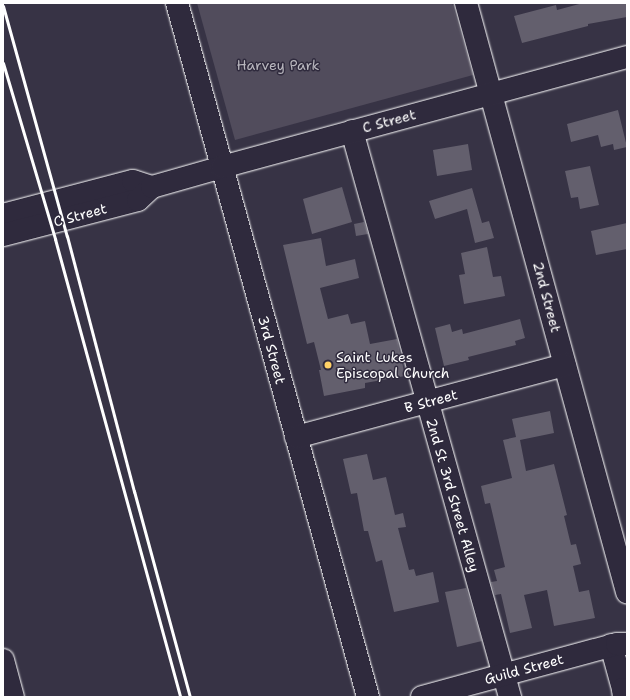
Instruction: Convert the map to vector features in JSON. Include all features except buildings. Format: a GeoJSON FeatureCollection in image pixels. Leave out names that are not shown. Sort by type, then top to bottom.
{"type":"FeatureCollection","features":[{"type":"Feature","properties":{"kind":"street","name":"3rd Street"},"geometry":{"type":"LineString","coordinates":[[177,3],[368,697]]}},
{"type":"Feature","properties":{"kind":"street","name":"2nd Street"},"geometry":{"type":"LineString","coordinates":[[466,3],[627,592]]}},
{"type":"Feature","properties":{"kind":"street","name":"C Street"},"geometry":{"type":"LineString","coordinates":[[3,235],[138,200],[152,187],[222,167],[627,57]]}},
{"type":"Feature","properties":{"kind":"street","name":"2nd St 3rd Street Alley"},"geometry":{"type":"LineString","coordinates":[[352,131],[510,697]]}},
{"type":"Feature","properties":{"kind":"street","name":"C Street"},"geometry":{"type":"LineString","coordinates":[[3,215],[133,181],[152,187]]}},
{"type":"Feature","properties":{"kind":"street","name":"B Street"},"geometry":{"type":"LineString","coordinates":[[296,437],[565,365]]}},
{"type":"Feature","properties":{"kind":"street","name":"Guild Street"},"geometry":{"type":"LineString","coordinates":[[422,697],[619,645]]}},
{"type":"Feature","properties":{"kind":"street"},"geometry":{"type":"LineString","coordinates":[[619,645],[624,697]]}},
{"type":"Feature","properties":{"kind":"street"},"geometry":{"type":"LineString","coordinates":[[3,660],[13,697]]}},
{"type":"Feature","properties":{"kind":"green space","name":"Harvey Park"},"geometry":{"type":"Polygon","coordinates":[[[197,3],[452,3],[473,75],[235,140],[197,3]]]}},
{"type":"Feature","properties":{"kind":"railway"},"geometry":{"type":"LineString","coordinates":[[3,6],[67,236],[190,697]]}},
{"type":"Feature","properties":{"kind":"railway"},"geometry":{"type":"LineString","coordinates":[[3,63],[55,239],[180,697]]}},
{"type":"Feature","properties":{"kind":"place","name":"Saint Lukes Episcopal Church"},"geometry":{"type":"Point","coordinates":[328,365]}}]}
